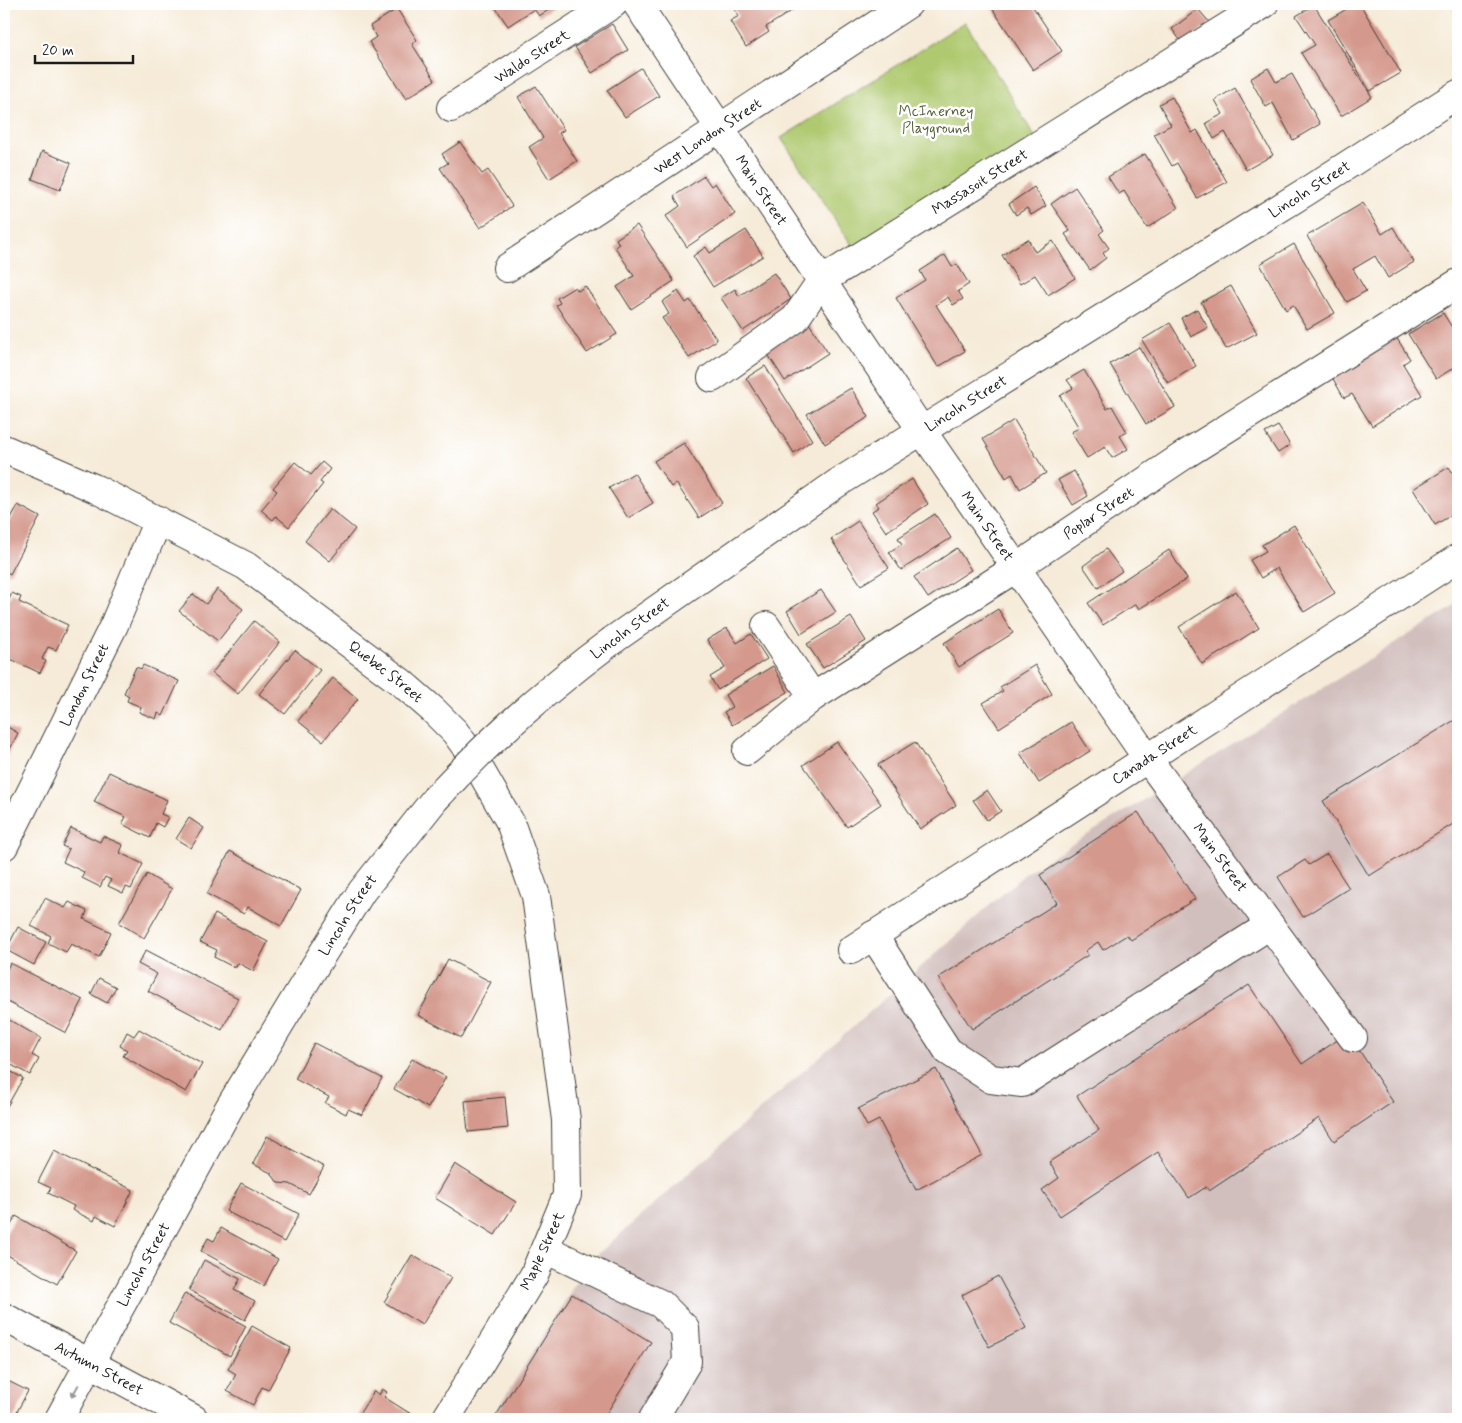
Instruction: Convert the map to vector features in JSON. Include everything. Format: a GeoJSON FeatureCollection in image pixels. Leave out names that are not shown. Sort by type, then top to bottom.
{"type":"FeatureCollection","features":[{"type":"Feature","properties":{"kind":"street","name":"Waldo Street"},"geometry":{"type":"LineString","coordinates":[[451,108],[613,4]]}},
{"type":"Feature","properties":{"kind":"street","name":"Main Street"},"geometry":{"type":"LineString","coordinates":[[636,4],[922,431],[1147,758],[1353,1038]]}},
{"type":"Feature","properties":{"kind":"street","name":"West London Street"},"geometry":{"type":"LineString","coordinates":[[507,268],[908,4]]}},
{"type":"Feature","properties":{"kind":"street","name":"Massasoit Street"},"geometry":{"type":"LineString","coordinates":[[712,378],[795,319],[821,281],[1264,4]]}},
{"type":"Feature","properties":{"kind":"street","name":"Lincoln Street"},"geometry":{"type":"LineString","coordinates":[[59,1419],[229,1108],[362,891],[435,799],[535,700],[612,640],[836,484],[1458,94]]}},
{"type":"Feature","properties":{"kind":"street","name":"Poplar Street"},"geometry":{"type":"LineString","coordinates":[[747,751],[813,697],[1016,568],[1186,454],[1458,283]]}},
{"type":"Feature","properties":{"kind":"street","name":"Quebec Street"},"geometry":{"type":"LineString","coordinates":[[4,449],[96,489],[254,572],[402,683],[438,715],[471,754],[510,822],[536,896],[557,1063]]}},
{"type":"Feature","properties":{"kind":"street","name":"London Street"},"geometry":{"type":"LineString","coordinates":[[4,846],[114,625],[158,520]]}},
{"type":"Feature","properties":{"kind":"street","name":"Canada Street"},"geometry":{"type":"LineString","coordinates":[[850,950],[1458,558]]}},
{"type":"Feature","properties":{"kind":"street"},"geometry":{"type":"LineString","coordinates":[[766,626],[813,697]]}},
{"type":"Feature","properties":{"kind":"street"},"geometry":{"type":"LineString","coordinates":[[873,935],[948,1051],[991,1079],[1022,1083],[1270,925]]}},
{"type":"Feature","properties":{"kind":"street","name":"Maple Street"},"geometry":{"type":"LineString","coordinates":[[446,1419],[534,1275],[567,1195],[566,1120],[557,1063]]}},
{"type":"Feature","properties":{"kind":"street"},"geometry":{"type":"LineString","coordinates":[[546,1249],[661,1304],[685,1328],[687,1362],[653,1419]]}},
{"type":"Feature","properties":{"kind":"street","name":"Autumn Street"},"geometry":{"type":"LineString","coordinates":[[4,1317],[194,1419]]}},
{"type":"Feature","properties":{"kind":"shaded area"},"geometry":{"type":"Polygon","coordinates":[[[1458,604],[1458,1419],[491,1419],[589,1262],[1026,873],[1458,604]]]}},
{"type":"Feature","properties":{"kind":"green space","name":"McInerney Playground"},"geometry":{"type":"Polygon","coordinates":[[[965,22],[1035,137],[855,250],[781,138],[965,22]]]}},
{"type":"Feature","properties":{"kind":"building"},"geometry":{"type":"Polygon","coordinates":[[[493,4],[558,4],[539,16],[534,9],[508,26],[493,4]]]}},
{"type":"Feature","properties":{"kind":"building"},"geometry":{"type":"Polygon","coordinates":[[[731,4],[789,4],[793,10],[766,27],[769,32],[746,47],[730,21],[739,16],[731,4]]]}},
{"type":"Feature","properties":{"kind":"building"},"geometry":{"type":"Polygon","coordinates":[[[1031,4],[1062,51],[1033,70],[990,5],[1031,4]]]}},
{"type":"Feature","properties":{"kind":"building"},"geometry":{"type":"Polygon","coordinates":[[[1355,4],[1360,4],[1401,73],[1370,91],[1328,20],[1355,4]]]}},
{"type":"Feature","properties":{"kind":"building"},"geometry":{"type":"Polygon","coordinates":[[[1450,4],[1458,4],[1458,16],[1450,4]]]}},
{"type":"Feature","properties":{"kind":"building"},"geometry":{"type":"Polygon","coordinates":[[[1314,5],[1372,97],[1341,116],[1301,53],[1315,45],[1296,16],[1314,5]]]}},
{"type":"Feature","properties":{"kind":"building"},"geometry":{"type":"Polygon","coordinates":[[[397,9],[417,40],[412,44],[435,80],[406,99],[369,42],[376,37],[370,26],[397,9]]]}},
{"type":"Feature","properties":{"kind":"building"},"geometry":{"type":"Polygon","coordinates":[[[1198,9],[1210,23],[1183,44],[1172,29],[1198,9]]]}},
{"type":"Feature","properties":{"kind":"building"},"geometry":{"type":"Polygon","coordinates":[[[612,24],[628,50],[592,73],[575,47],[612,24]]]}},
{"type":"Feature","properties":{"kind":"building"},"geometry":{"type":"Polygon","coordinates":[[[641,68],[659,96],[625,117],[607,90],[641,68]]]}},
{"type":"Feature","properties":{"kind":"building"},"geometry":{"type":"Polygon","coordinates":[[[1268,68],[1276,82],[1292,74],[1320,124],[1293,140],[1273,103],[1266,107],[1250,79],[1268,68]]]}},
{"type":"Feature","properties":{"kind":"building"},"geometry":{"type":"Polygon","coordinates":[[[536,86],[564,130],[559,133],[577,161],[549,179],[529,147],[543,138],[518,97],[536,86]]]}},
{"type":"Feature","properties":{"kind":"building"},"geometry":{"type":"Polygon","coordinates":[[[1235,88],[1273,155],[1246,170],[1225,132],[1214,139],[1206,123],[1223,114],[1215,100],[1235,88]]]}},
{"type":"Feature","properties":{"kind":"building"},"geometry":{"type":"Polygon","coordinates":[[[1172,97],[1192,133],[1197,130],[1227,182],[1197,198],[1177,163],[1172,166],[1154,134],[1171,125],[1159,104],[1172,97]]]}},
{"type":"Feature","properties":{"kind":"building"},"geometry":{"type":"Polygon","coordinates":[[[460,142],[482,174],[488,170],[512,206],[480,228],[440,168],[448,163],[442,154],[460,142]]]}},
{"type":"Feature","properties":{"kind":"building"},"geometry":{"type":"Polygon","coordinates":[[[42,151],[71,163],[60,190],[32,179],[42,151]]]}},
{"type":"Feature","properties":{"kind":"building"},"geometry":{"type":"Polygon","coordinates":[[[1145,154],[1178,208],[1147,228],[1124,191],[1119,194],[1108,177],[1145,154]]]}},
{"type":"Feature","properties":{"kind":"building"},"geometry":{"type":"Polygon","coordinates":[[[704,176],[711,186],[715,183],[735,214],[687,247],[666,216],[680,206],[674,196],[704,176]]]}},
{"type":"Feature","properties":{"kind":"building"},"geometry":{"type":"Polygon","coordinates":[[[1034,187],[1046,206],[1031,215],[1027,208],[1016,215],[1009,204],[1034,187]]]}},
{"type":"Feature","properties":{"kind":"building"},"geometry":{"type":"Polygon","coordinates":[[[1075,187],[1104,230],[1099,234],[1109,248],[1103,253],[1106,258],[1090,270],[1065,234],[1070,231],[1051,204],[1075,187]]]}},
{"type":"Feature","properties":{"kind":"building"},"geometry":{"type":"Polygon","coordinates":[[[1363,203],[1382,234],[1393,227],[1414,262],[1388,278],[1375,256],[1353,269],[1366,291],[1347,302],[1307,236],[1363,203]]]}},
{"type":"Feature","properties":{"kind":"building"},"geometry":{"type":"Polygon","coordinates":[[[637,225],[674,281],[631,309],[617,287],[634,276],[615,247],[619,244],[616,239],[637,225]]]}},
{"type":"Feature","properties":{"kind":"building"},"geometry":{"type":"Polygon","coordinates":[[[746,230],[763,256],[713,287],[693,256],[706,247],[710,253],[746,230]]]}},
{"type":"Feature","properties":{"kind":"building"},"geometry":{"type":"Polygon","coordinates":[[[1028,239],[1035,252],[1053,241],[1075,278],[1048,295],[1035,275],[1020,284],[1002,255],[1028,239]]]}},
{"type":"Feature","properties":{"kind":"building"},"geometry":{"type":"Polygon","coordinates":[[[1294,244],[1335,313],[1307,329],[1293,305],[1286,310],[1260,264],[1294,244]]]}},
{"type":"Feature","properties":{"kind":"building"},"geometry":{"type":"Polygon","coordinates":[[[945,255],[952,267],[957,264],[969,284],[958,291],[963,299],[953,305],[948,297],[936,305],[965,351],[938,367],[896,298],[925,280],[920,271],[945,255]]]}},
{"type":"Feature","properties":{"kind":"building"},"geometry":{"type":"Polygon","coordinates":[[[774,273],[791,299],[743,331],[721,298],[735,289],[739,296],[774,273]]]}},
{"type":"Feature","properties":{"kind":"building"},"geometry":{"type":"Polygon","coordinates":[[[585,286],[617,334],[587,353],[556,305],[560,303],[557,298],[575,287],[578,291],[585,286]]]}},
{"type":"Feature","properties":{"kind":"building"},"geometry":{"type":"Polygon","coordinates":[[[1231,286],[1257,333],[1226,349],[1201,302],[1231,286]]]}},
{"type":"Feature","properties":{"kind":"building"},"geometry":{"type":"Polygon","coordinates":[[[678,291],[686,303],[690,300],[717,340],[689,358],[662,318],[669,314],[662,302],[678,291]]]}},
{"type":"Feature","properties":{"kind":"building"},"geometry":{"type":"Polygon","coordinates":[[[1197,309],[1208,328],[1191,337],[1181,318],[1197,309]]]}},
{"type":"Feature","properties":{"kind":"building"},"geometry":{"type":"Polygon","coordinates":[[[1443,313],[1458,337],[1458,365],[1436,379],[1408,334],[1443,313]]]}},
{"type":"Feature","properties":{"kind":"building"},"geometry":{"type":"Polygon","coordinates":[[[809,323],[828,353],[785,381],[765,350],[809,323]]]}},
{"type":"Feature","properties":{"kind":"building"},"geometry":{"type":"Polygon","coordinates":[[[1170,323],[1196,366],[1168,383],[1142,340],[1170,323]]]}},
{"type":"Feature","properties":{"kind":"building"},"geometry":{"type":"Polygon","coordinates":[[[1396,337],[1410,359],[1403,364],[1422,395],[1372,426],[1352,394],[1344,398],[1332,377],[1396,337]]]}},
{"type":"Feature","properties":{"kind":"building"},"geometry":{"type":"Polygon","coordinates":[[[1139,347],[1175,407],[1146,424],[1110,364],[1139,347]]]}},
{"type":"Feature","properties":{"kind":"building"},"geometry":{"type":"Polygon","coordinates":[[[765,366],[812,440],[794,453],[746,378],[765,366]]]}},
{"type":"Feature","properties":{"kind":"building"},"geometry":{"type":"Polygon","coordinates":[[[1084,370],[1107,409],[1112,406],[1127,432],[1120,436],[1128,449],[1112,458],[1105,447],[1087,458],[1071,432],[1079,428],[1060,396],[1073,388],[1067,380],[1084,370]]]}},
{"type":"Feature","properties":{"kind":"building"},"geometry":{"type":"Polygon","coordinates":[[[851,388],[869,417],[825,444],[807,414],[851,388]]]}},
{"type":"Feature","properties":{"kind":"building"},"geometry":{"type":"Polygon","coordinates":[[[1014,420],[1046,473],[1020,489],[1012,474],[1006,478],[983,439],[1014,420]]]}},
{"type":"Feature","properties":{"kind":"building"},"geometry":{"type":"Polygon","coordinates":[[[1278,426],[1290,445],[1278,453],[1265,433],[1278,426]]]}},
{"type":"Feature","properties":{"kind":"building"},"geometry":{"type":"Polygon","coordinates":[[[684,443],[722,503],[699,518],[676,483],[671,487],[654,461],[684,443]]]}},
{"type":"Feature","properties":{"kind":"building"},"geometry":{"type":"Polygon","coordinates":[[[295,462],[311,475],[322,462],[330,469],[320,482],[323,484],[289,527],[276,516],[273,520],[261,510],[277,491],[273,488],[295,462]]]}},
{"type":"Feature","properties":{"kind":"building"},"geometry":{"type":"Polygon","coordinates":[[[1449,467],[1458,481],[1458,511],[1435,525],[1413,489],[1449,467]]]}},
{"type":"Feature","properties":{"kind":"building"},"geometry":{"type":"Polygon","coordinates":[[[1074,471],[1088,496],[1073,505],[1058,480],[1074,471]]]}},
{"type":"Feature","properties":{"kind":"building"},"geometry":{"type":"Polygon","coordinates":[[[634,473],[653,503],[628,518],[609,488],[634,473]]]}},
{"type":"Feature","properties":{"kind":"building"},"geometry":{"type":"Polygon","coordinates":[[[912,479],[928,504],[886,532],[872,511],[879,507],[876,503],[912,479]]]}},
{"type":"Feature","properties":{"kind":"building"},"geometry":{"type":"Polygon","coordinates":[[[18,505],[40,517],[10,574],[5,571],[4,574],[4,529],[18,505]]]}},
{"type":"Feature","properties":{"kind":"building"},"geometry":{"type":"Polygon","coordinates":[[[330,509],[355,529],[330,561],[305,541],[330,509]]]}},
{"type":"Feature","properties":{"kind":"building"},"geometry":{"type":"Polygon","coordinates":[[[935,514],[951,538],[901,570],[889,552],[902,544],[898,538],[935,514]]]}},
{"type":"Feature","properties":{"kind":"building"},"geometry":{"type":"Polygon","coordinates":[[[858,521],[889,568],[861,585],[831,539],[858,521]]]}},
{"type":"Feature","properties":{"kind":"building"},"geometry":{"type":"Polygon","coordinates":[[[1294,525],[1335,593],[1304,612],[1277,568],[1261,578],[1250,560],[1266,551],[1262,545],[1294,525]]]}},
{"type":"Feature","properties":{"kind":"building"},"geometry":{"type":"Polygon","coordinates":[[[957,548],[971,570],[928,598],[914,577],[957,548]]]}},
{"type":"Feature","properties":{"kind":"building"},"geometry":{"type":"Polygon","coordinates":[[[1106,549],[1122,571],[1098,588],[1083,566],[1106,549]]]}},
{"type":"Feature","properties":{"kind":"building"},"geometry":{"type":"Polygon","coordinates":[[[1169,550],[1187,579],[1139,609],[1136,604],[1103,625],[1088,603],[1169,550]]]}},
{"type":"Feature","properties":{"kind":"building"},"geometry":{"type":"Polygon","coordinates":[[[217,589],[243,609],[218,641],[179,611],[193,594],[206,604],[217,589]]]}},
{"type":"Feature","properties":{"kind":"building"},"geometry":{"type":"Polygon","coordinates":[[[821,590],[836,612],[801,634],[787,611],[821,590]]]}},
{"type":"Feature","properties":{"kind":"building"},"geometry":{"type":"Polygon","coordinates":[[[1236,591],[1259,628],[1202,664],[1179,627],[1236,591]]]}},
{"type":"Feature","properties":{"kind":"building"},"geometry":{"type":"Polygon","coordinates":[[[12,593],[21,597],[19,602],[68,625],[56,650],[48,647],[42,659],[46,661],[40,673],[4,656],[4,610],[12,593]]]}},
{"type":"Feature","properties":{"kind":"building"},"geometry":{"type":"Polygon","coordinates":[[[998,609],[1013,633],[959,667],[944,643],[998,609]]]}},
{"type":"Feature","properties":{"kind":"building"},"geometry":{"type":"Polygon","coordinates":[[[851,617],[866,641],[823,668],[807,644],[851,617]]]}},
{"type":"Feature","properties":{"kind":"building"},"geometry":{"type":"Polygon","coordinates":[[[254,621],[280,642],[238,694],[212,673],[254,621]]]}},
{"type":"Feature","properties":{"kind":"building"},"geometry":{"type":"Polygon","coordinates":[[[727,628],[737,643],[751,634],[767,659],[718,690],[710,677],[725,668],[707,640],[727,628]]]}},
{"type":"Feature","properties":{"kind":"building"},"geometry":{"type":"Polygon","coordinates":[[[295,650],[320,670],[285,714],[259,694],[295,650]]]}},
{"type":"Feature","properties":{"kind":"building"},"geometry":{"type":"Polygon","coordinates":[[[143,665],[179,681],[163,716],[158,713],[156,719],[139,712],[141,707],[127,701],[129,696],[124,693],[136,667],[141,669],[143,665]]]}},
{"type":"Feature","properties":{"kind":"building"},"geometry":{"type":"Polygon","coordinates":[[[1035,665],[1052,694],[999,728],[983,703],[1003,691],[1000,687],[1035,665]]]}},
{"type":"Feature","properties":{"kind":"building"},"geometry":{"type":"Polygon","coordinates":[[[773,666],[788,692],[732,725],[724,712],[732,707],[725,695],[773,666]]]}},
{"type":"Feature","properties":{"kind":"building"},"geometry":{"type":"Polygon","coordinates":[[[333,678],[358,699],[323,741],[298,721],[333,678]]]}},
{"type":"Feature","properties":{"kind":"building"},"geometry":{"type":"Polygon","coordinates":[[[1458,718],[1458,821],[1369,876],[1323,801],[1458,718]]]}},
{"type":"Feature","properties":{"kind":"building"},"geometry":{"type":"Polygon","coordinates":[[[1071,722],[1090,751],[1039,783],[1020,753],[1071,722]]]}},
{"type":"Feature","properties":{"kind":"building"},"geometry":{"type":"Polygon","coordinates":[[[4,725],[18,733],[4,761],[4,725]]]}},
{"type":"Feature","properties":{"kind":"building"},"geometry":{"type":"Polygon","coordinates":[[[837,742],[881,804],[847,827],[803,765],[837,742]]]}},
{"type":"Feature","properties":{"kind":"building"},"geometry":{"type":"Polygon","coordinates":[[[915,742],[956,805],[920,829],[878,765],[915,742]]]}},
{"type":"Feature","properties":{"kind":"building"},"geometry":{"type":"Polygon","coordinates":[[[109,772],[167,800],[161,814],[168,817],[163,827],[156,823],[150,838],[122,824],[126,817],[94,802],[109,772]]]}},
{"type":"Feature","properties":{"kind":"building"},"geometry":{"type":"Polygon","coordinates":[[[987,790],[1001,811],[987,820],[973,800],[987,790]]]}},
{"type":"Feature","properties":{"kind":"building"},"geometry":{"type":"Polygon","coordinates":[[[1138,812],[1195,899],[1131,940],[1127,935],[1103,950],[1098,942],[1085,951],[1088,955],[972,1029],[938,978],[1057,903],[1040,875],[1138,812]]]}},
{"type":"Feature","properties":{"kind":"building"},"geometry":{"type":"Polygon","coordinates":[[[189,818],[204,828],[191,848],[176,839],[189,818]]]}},
{"type":"Feature","properties":{"kind":"building"},"geometry":{"type":"Polygon","coordinates":[[[71,828],[100,842],[103,836],[123,845],[120,853],[143,864],[131,889],[126,887],[123,893],[108,886],[111,880],[105,877],[100,887],[82,878],[84,872],[63,862],[69,849],[62,846],[71,828]]]}},
{"type":"Feature","properties":{"kind":"building"},"geometry":{"type":"Polygon","coordinates":[[[230,851],[301,890],[281,926],[248,907],[244,914],[207,894],[230,851]]]}},
{"type":"Feature","properties":{"kind":"building"},"geometry":{"type":"Polygon","coordinates":[[[1327,854],[1349,888],[1303,917],[1278,877],[1305,860],[1309,865],[1327,854]]]}},
{"type":"Feature","properties":{"kind":"building"},"geometry":{"type":"Polygon","coordinates":[[[147,874],[172,889],[144,938],[119,923],[147,874]]]}},
{"type":"Feature","properties":{"kind":"building"},"geometry":{"type":"Polygon","coordinates":[[[45,898],[65,908],[69,902],[87,911],[84,919],[111,932],[99,957],[71,944],[66,952],[48,943],[51,936],[31,926],[45,898]]]}},
{"type":"Feature","properties":{"kind":"building"},"geometry":{"type":"Polygon","coordinates":[[[215,914],[268,942],[253,971],[238,963],[235,968],[214,957],[217,950],[200,942],[215,914]]]}},
{"type":"Feature","properties":{"kind":"building"},"geometry":{"type":"Polygon","coordinates":[[[18,927],[46,942],[34,965],[6,950],[18,927]]]}},
{"type":"Feature","properties":{"kind":"building"},"geometry":{"type":"Polygon","coordinates":[[[146,950],[238,998],[222,1030],[148,991],[157,974],[138,964],[146,950]]]}},
{"type":"Feature","properties":{"kind":"building"},"geometry":{"type":"Polygon","coordinates":[[[448,959],[491,982],[461,1038],[418,1015],[448,959]]]}},
{"type":"Feature","properties":{"kind":"building"},"geometry":{"type":"Polygon","coordinates":[[[10,963],[83,1000],[66,1033],[4,1000],[4,975],[10,963]]]}},
{"type":"Feature","properties":{"kind":"building"},"geometry":{"type":"Polygon","coordinates":[[[99,978],[116,987],[107,1003],[91,994],[99,978]]]}},
{"type":"Feature","properties":{"kind":"building"},"geometry":{"type":"Polygon","coordinates":[[[1249,985],[1302,1064],[1348,1033],[1393,1102],[1334,1141],[1319,1118],[1209,1191],[1206,1187],[1189,1198],[1158,1152],[1060,1216],[1042,1190],[1059,1178],[1049,1162],[1099,1130],[1077,1096],[1249,985]]]}},
{"type":"Feature","properties":{"kind":"building"},"geometry":{"type":"Polygon","coordinates":[[[4,1017],[41,1038],[32,1055],[39,1059],[30,1075],[4,1061],[7,1056],[4,1054],[4,1017]]]}},
{"type":"Feature","properties":{"kind":"building"},"geometry":{"type":"Polygon","coordinates":[[[139,1029],[202,1064],[186,1092],[123,1056],[127,1050],[120,1046],[127,1032],[134,1036],[139,1029]]]}},
{"type":"Feature","properties":{"kind":"building"},"geometry":{"type":"Polygon","coordinates":[[[314,1043],[382,1078],[362,1115],[348,1109],[346,1114],[325,1103],[329,1097],[295,1079],[314,1043]]]}},
{"type":"Feature","properties":{"kind":"building"},"geometry":{"type":"Polygon","coordinates":[[[412,1059],[446,1077],[428,1108],[394,1089],[412,1059]]]}},
{"type":"Feature","properties":{"kind":"building"},"geometry":{"type":"Polygon","coordinates":[[[4,1068],[23,1078],[5,1110],[4,1109],[4,1068]]]}},
{"type":"Feature","properties":{"kind":"building"},"geometry":{"type":"Polygon","coordinates":[[[936,1069],[982,1155],[916,1190],[879,1120],[867,1126],[858,1109],[936,1069]]]}},
{"type":"Feature","properties":{"kind":"building"},"geometry":{"type":"Polygon","coordinates":[[[505,1097],[508,1128],[468,1132],[465,1101],[505,1097]]]}},
{"type":"Feature","properties":{"kind":"building"},"geometry":{"type":"Polygon","coordinates":[[[267,1136],[324,1167],[309,1194],[290,1184],[278,1183],[271,1173],[253,1164],[267,1136]]]}},
{"type":"Feature","properties":{"kind":"building"},"geometry":{"type":"Polygon","coordinates":[[[54,1151],[133,1190],[115,1226],[96,1216],[94,1221],[72,1210],[74,1206],[48,1193],[51,1188],[38,1182],[54,1151]]]}},
{"type":"Feature","properties":{"kind":"building"},"geometry":{"type":"Polygon","coordinates":[[[455,1164],[516,1202],[495,1235],[435,1198],[455,1164]]]}},
{"type":"Feature","properties":{"kind":"building"},"geometry":{"type":"Polygon","coordinates":[[[241,1183],[299,1214],[284,1242],[226,1211],[241,1183]]]}},
{"type":"Feature","properties":{"kind":"building"},"geometry":{"type":"Polygon","coordinates":[[[16,1216],[76,1251],[57,1284],[4,1253],[4,1237],[16,1216]]]}},
{"type":"Feature","properties":{"kind":"building"},"geometry":{"type":"Polygon","coordinates":[[[221,1228],[278,1259],[264,1286],[201,1251],[208,1238],[214,1241],[221,1228]]]}},
{"type":"Feature","properties":{"kind":"building"},"geometry":{"type":"Polygon","coordinates":[[[412,1255],[451,1278],[422,1325],[384,1302],[412,1255]]]}},
{"type":"Feature","properties":{"kind":"building"},"geometry":{"type":"Polygon","coordinates":[[[204,1260],[240,1279],[234,1290],[255,1301],[245,1320],[189,1290],[204,1260]]]}},
{"type":"Feature","properties":{"kind":"building"},"geometry":{"type":"Polygon","coordinates":[[[998,1276],[1026,1328],[989,1347],[962,1295],[998,1276]]]}},
{"type":"Feature","properties":{"kind":"building"},"geometry":{"type":"Polygon","coordinates":[[[185,1293],[246,1326],[230,1356],[169,1323],[185,1293]]]}},
{"type":"Feature","properties":{"kind":"building"},"geometry":{"type":"Polygon","coordinates":[[[572,1294],[651,1342],[603,1419],[494,1419],[572,1294]]]}},
{"type":"Feature","properties":{"kind":"building"},"geometry":{"type":"Polygon","coordinates":[[[252,1326],[291,1348],[268,1390],[262,1387],[253,1405],[227,1391],[236,1374],[228,1369],[252,1326]]]}},
{"type":"Feature","properties":{"kind":"building"},"geometry":{"type":"Polygon","coordinates":[[[4,1379],[28,1391],[13,1419],[4,1416],[4,1379]]]}},
{"type":"Feature","properties":{"kind":"building"},"geometry":{"type":"Polygon","coordinates":[[[382,1389],[387,1392],[384,1397],[414,1416],[412,1419],[356,1419],[374,1391],[379,1395],[382,1389]]]}}]}
